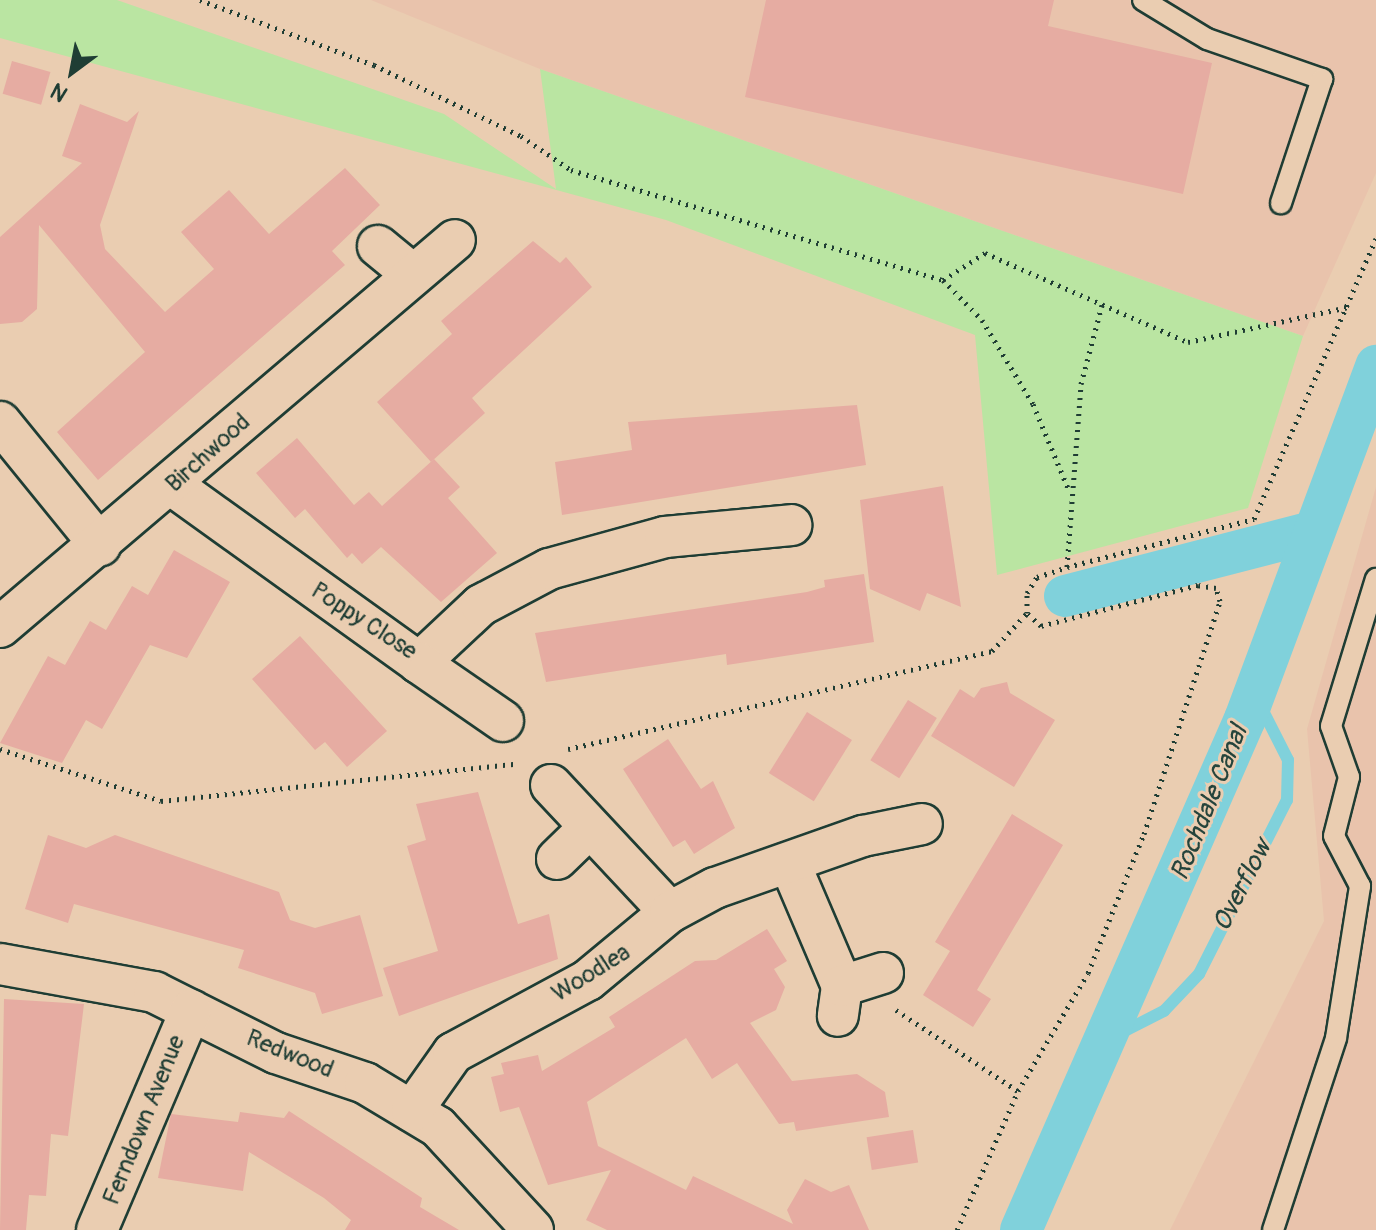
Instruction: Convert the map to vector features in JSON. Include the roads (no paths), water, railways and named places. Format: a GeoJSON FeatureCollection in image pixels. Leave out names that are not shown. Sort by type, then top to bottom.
{"type":"FeatureCollection","features":[{"type":"Feature","properties":{"kind":"street","name":"Birchwood"},"geometry":{"type":"LineString","coordinates":[[0,627],[173,486],[411,273],[455,240]]}},
{"type":"Feature","properties":{"kind":"street"},"geometry":{"type":"LineString","coordinates":[[378,246],[411,273]]}},
{"type":"Feature","properties":{"kind":"street"},"geometry":{"type":"LineString","coordinates":[[0,422],[100,545]]}},
{"type":"Feature","properties":{"kind":"street","name":"Poppy Close"},"geometry":{"type":"LineString","coordinates":[[173,486],[419,663],[500,591],[549,569],[665,537],[791,525]]}},
{"type":"Feature","properties":{"kind":"street"},"geometry":{"type":"LineString","coordinates":[[419,663],[503,721]]}},
{"type":"Feature","properties":{"kind":"street"},"geometry":{"type":"LineString","coordinates":[[551,785],[670,912]]}},
{"type":"Feature","properties":{"kind":"street","name":"Woodlea"},"geometry":{"type":"LineString","coordinates":[[412,1111],[453,1053],[588,980],[670,912],[863,836],[922,824]]}},
{"type":"Feature","properties":{"kind":"street"},"geometry":{"type":"LineString","coordinates":[[557,859],[589,828]]}},
{"type":"Feature","properties":{"kind":"street"},"geometry":{"type":"LineString","coordinates":[[790,864],[840,1001],[883,973]]}},
{"type":"Feature","properties":{"kind":"street","name":"Redwood"},"geometry":{"type":"LineString","coordinates":[[0,964],[114,980],[191,1010],[276,1053],[365,1083],[412,1111],[467,1152],[533,1230]]}},
{"type":"Feature","properties":{"kind":"street","name":"Ferndown Avenue"},"geometry":{"type":"LineString","coordinates":[[97,1230],[191,1010]]}},
{"type":"Feature","properties":{"kind":"lane"},"geometry":{"type":"LineString","coordinates":[[1143,0],[1207,39],[1322,79],[1281,203]]}},
{"type":"Feature","properties":{"kind":"lane"},"geometry":{"type":"LineString","coordinates":[[1273,1230],[1336,1038],[1360,886],[1334,836],[1349,777],[1331,726],[1376,579]]}},
{"type":"Feature","properties":{"kind":"waterway","name":"Rochdale Canal"},"geometry":{"type":"LineString","coordinates":[[1021,1230],[1245,719],[1376,366]]}},
{"type":"Feature","properties":{"kind":"waterway"},"geometry":{"type":"LineString","coordinates":[[1065,596],[1312,532]]}},
{"type":"Feature","properties":{"kind":"waterway","name":"Overflow"},"geometry":{"type":"LineString","coordinates":[[1107,1040],[1164,1011],[1199,974],[1287,800],[1288,760],[1254,693]]}}]}
